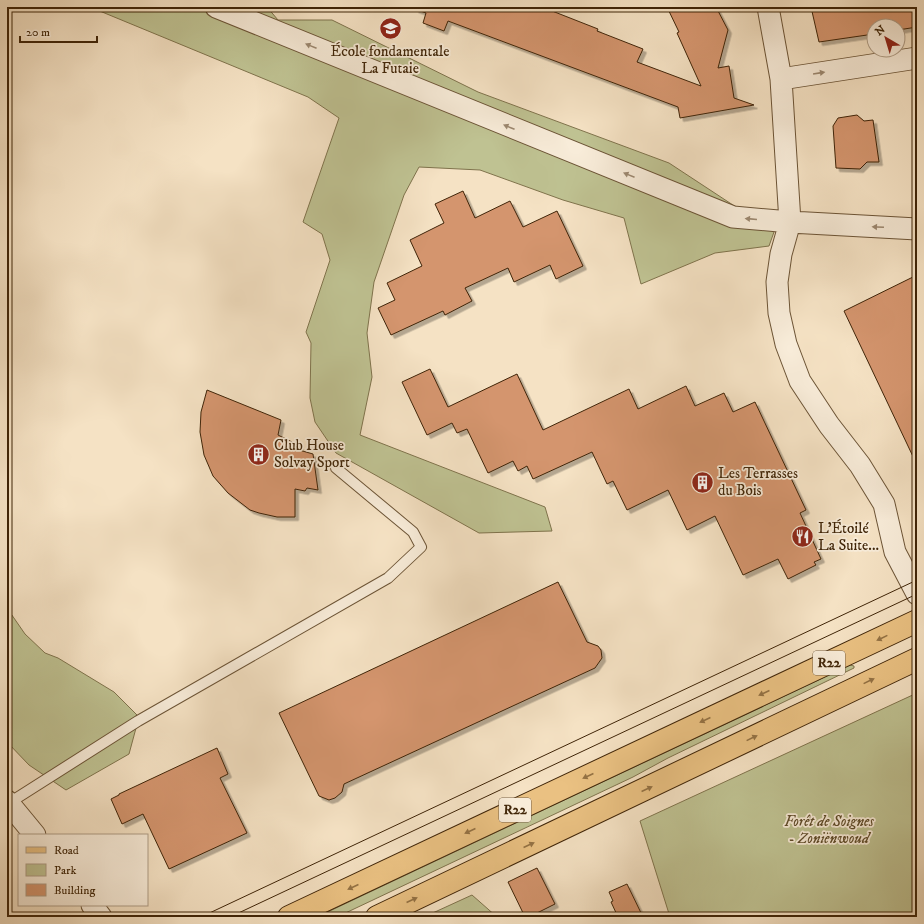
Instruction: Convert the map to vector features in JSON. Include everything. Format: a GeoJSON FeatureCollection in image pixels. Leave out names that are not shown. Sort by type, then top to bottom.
{"type":"FeatureCollection","features":[{"type":"Feature","properties":{"kind":"main road","name":"R22"},"geometry":{"type":"LineString","coordinates":[[290,917],[917,621]]}},
{"type":"Feature","properties":{"kind":"main road","name":"R22"},"geometry":{"type":"LineString","coordinates":[[377,917],[917,659]]}},
{"type":"Feature","properties":{"kind":"street"},"geometry":{"type":"LineString","coordinates":[[216,7],[733,217],[790,222],[917,229]]}},
{"type":"Feature","properties":{"kind":"street"},"geometry":{"type":"LineString","coordinates":[[768,7],[781,79],[790,222],[781,254],[777,282],[779,313],[786,344],[800,381],[829,425],[860,465],[884,504],[894,552],[917,594]]}},
{"type":"Feature","properties":{"kind":"street"},"geometry":{"type":"LineString","coordinates":[[781,79],[917,58]]}},
{"type":"Feature","properties":{"kind":"street"},"geometry":{"type":"LineString","coordinates":[[8,802],[34,834]]}},
{"type":"Feature","properties":{"kind":"street"},"geometry":{"type":"LineString","coordinates":[[93,906],[101,917]]}},
{"type":"Feature","properties":{"kind":"lane"},"geometry":{"type":"LineString","coordinates":[[8,802],[138,721],[388,578],[421,547],[413,532],[336,468]]}},
{"type":"Feature","properties":{"kind":"green space"},"geometry":{"type":"Polygon","coordinates":[[[90,7],[267,7],[278,20],[332,20],[478,92],[669,163],[774,232],[769,246],[715,253],[641,284],[624,218],[563,200],[480,170],[419,167],[404,195],[374,282],[367,333],[372,377],[360,435],[545,507],[552,531],[479,533],[336,453],[315,422],[310,398],[311,343],[306,332],[330,260],[322,234],[303,222],[339,118],[308,97],[90,7]]]}},
{"type":"Feature","properties":{"kind":"green space"},"geometry":{"type":"Polygon","coordinates":[[[7,608],[25,634],[45,653],[58,658],[114,692],[139,717],[129,754],[66,790],[29,765],[7,742],[7,608]]]}},
{"type":"Feature","properties":{"kind":"green space"},"geometry":{"type":"Polygon","coordinates":[[[850,665],[854,666],[854,668],[668,758],[633,777],[337,917],[317,917],[850,665]]]}},
{"type":"Feature","properties":{"kind":"green space","name":"Forêt de Soignes - Zoniënwoud"},"geometry":{"type":"Polygon","coordinates":[[[917,693],[917,917],[670,917],[640,821],[917,693]]]}},
{"type":"Feature","properties":{"kind":"green space"},"geometry":{"type":"Polygon","coordinates":[[[472,895],[497,917],[424,917],[472,895]]]}},
{"type":"Feature","properties":{"kind":"building"},"geometry":{"type":"Polygon","coordinates":[[[416,7],[542,7],[643,49],[637,62],[701,86],[667,7],[716,7],[728,30],[718,68],[729,66],[734,98],[754,105],[680,118],[678,107],[448,21],[444,31],[423,23],[426,13],[415,9],[416,7]]]}},
{"type":"Feature","properties":{"kind":"building"},"geometry":{"type":"Polygon","coordinates":[[[811,7],[917,7],[917,27],[906,29],[906,18],[866,18],[866,35],[819,42],[811,7]]]}},
{"type":"Feature","properties":{"kind":"building"},"geometry":{"type":"Polygon","coordinates":[[[857,115],[864,121],[873,120],[879,162],[867,162],[860,169],[836,168],[833,126],[838,118],[857,115]]]}},
{"type":"Feature","properties":{"kind":"building"},"geometry":{"type":"Polygon","coordinates":[[[463,191],[475,218],[510,201],[523,227],[557,211],[583,266],[556,279],[550,265],[514,282],[508,268],[465,288],[472,301],[445,315],[443,311],[391,335],[378,308],[395,300],[387,283],[422,266],[410,240],[444,223],[435,204],[463,191]]]}},
{"type":"Feature","properties":{"kind":"building"},"geometry":{"type":"Polygon","coordinates":[[[917,275],[917,465],[844,311],[917,275]]]}},
{"type":"Feature","properties":{"kind":"building","name":"Les Terrasses du Bois"},"geometry":{"type":"Polygon","coordinates":[[[430,369],[448,407],[517,374],[543,430],[629,389],[638,409],[686,386],[695,406],[724,393],[733,412],[755,402],[806,510],[800,513],[821,559],[814,562],[816,565],[788,579],[778,559],[743,575],[715,516],[687,530],[668,490],[627,510],[613,481],[607,484],[592,452],[533,479],[527,466],[518,471],[513,461],[488,473],[467,429],[457,433],[452,423],[427,435],[402,382],[430,369]]]}},
{"type":"Feature","properties":{"kind":"building","name":"Club House Solvay Sport"},"geometry":{"type":"Polygon","coordinates":[[[207,390],[281,420],[278,435],[300,446],[299,450],[313,454],[318,490],[307,488],[305,491],[295,489],[295,517],[277,517],[250,510],[228,493],[213,476],[204,455],[200,432],[201,412],[207,390]]]}},
{"type":"Feature","properties":{"kind":"building"},"geometry":{"type":"Polygon","coordinates":[[[558,582],[587,642],[598,646],[601,650],[602,658],[595,668],[344,784],[342,792],[335,798],[329,800],[319,796],[279,713],[558,582]]]}},
{"type":"Feature","properties":{"kind":"building"},"geometry":{"type":"Polygon","coordinates":[[[217,748],[228,774],[220,778],[247,833],[169,869],[143,814],[122,824],[111,799],[217,748]]]}},
{"type":"Feature","properties":{"kind":"building"},"geometry":{"type":"Polygon","coordinates":[[[537,868],[555,904],[529,917],[525,917],[508,882],[537,868]]]}},
{"type":"Feature","properties":{"kind":"building"},"geometry":{"type":"Polygon","coordinates":[[[627,884],[643,917],[618,917],[611,902],[613,901],[609,892],[627,884]]]}},
{"type":"Feature","properties":{"kind":"tram line"},"geometry":{"type":"LineString","coordinates":[[201,917],[917,580]]}},
{"type":"Feature","properties":{"kind":"tram line"},"geometry":{"type":"LineString","coordinates":[[230,917],[917,594]]}},
{"type":"Feature","properties":{"kind":"place","name":"École fondamentale La Futaie"},"geometry":{"type":"Point","coordinates":[390,28]}},
{"type":"Feature","properties":{"kind":"place","name":"Club House Solvay Sport"},"geometry":{"type":"Point","coordinates":[259,454]}},
{"type":"Feature","properties":{"kind":"place","name":"Les Terrasses du Bois"},"geometry":{"type":"Point","coordinates":[703,482]}},
{"type":"Feature","properties":{"kind":"place","name":"L'Étoilé La Suite..."},"geometry":{"type":"Point","coordinates":[802,537]}}]}
